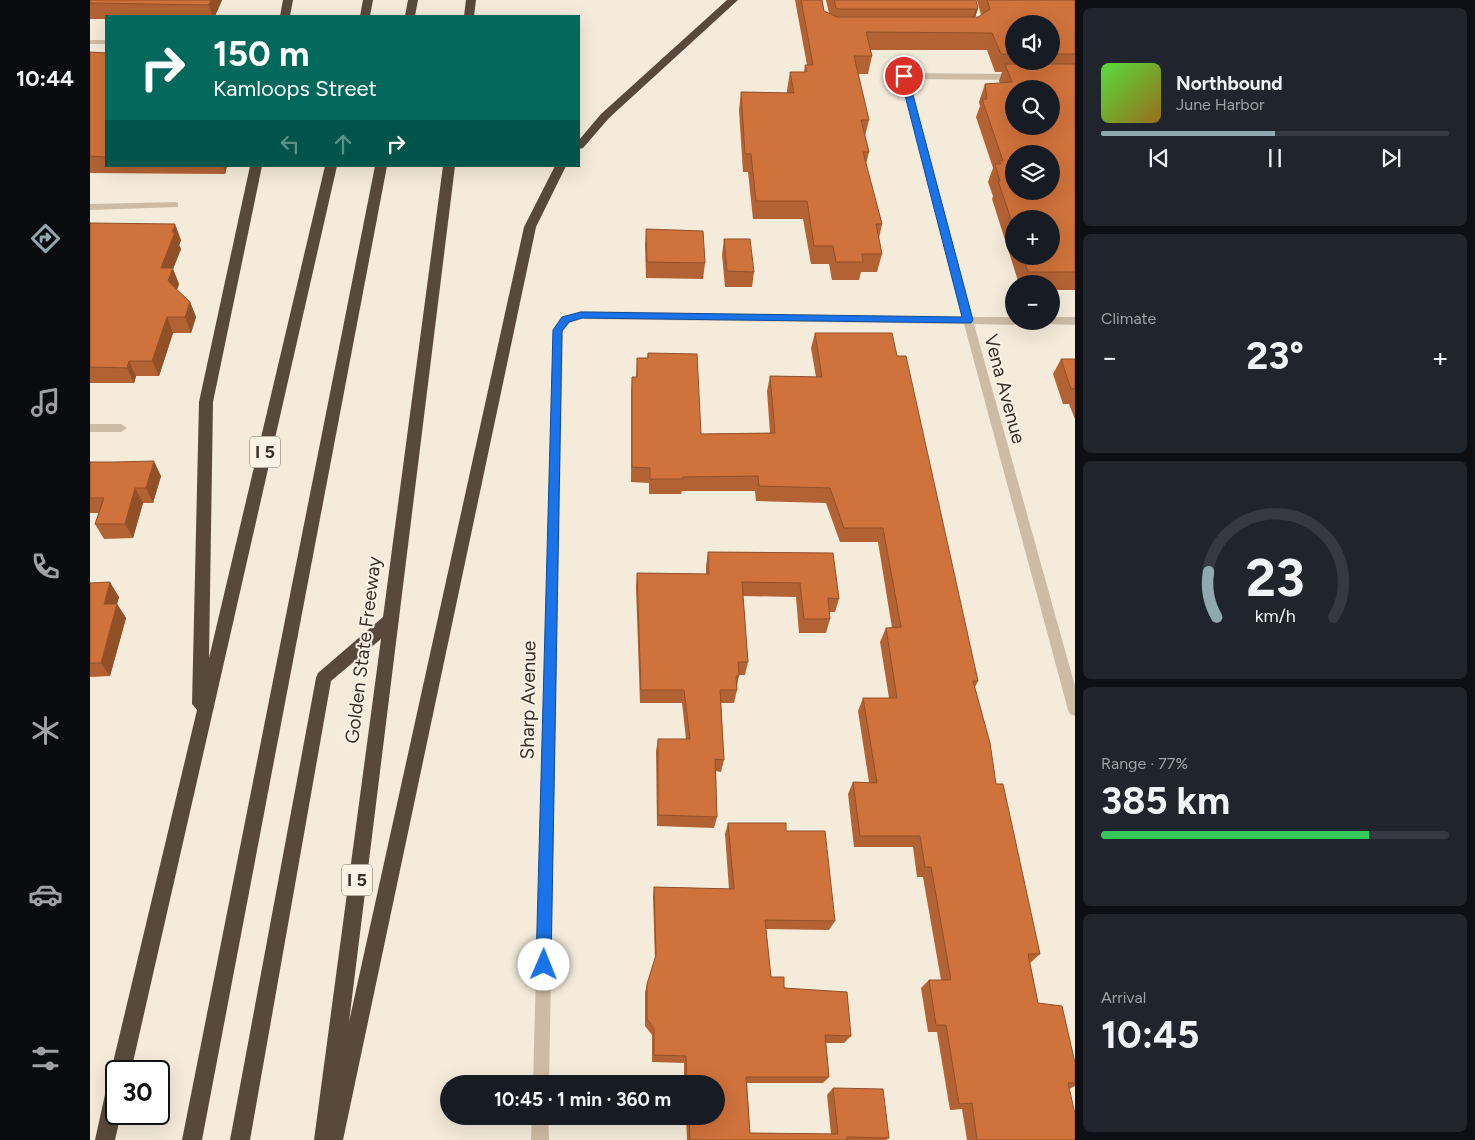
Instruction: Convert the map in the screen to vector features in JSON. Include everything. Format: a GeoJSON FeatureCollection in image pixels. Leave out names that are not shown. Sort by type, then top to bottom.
{"type":"FeatureCollection","features":[{"type":"Feature","properties":{"kind":"highway"},"geometry":{"type":"LineString","coordinates":[[285,15],[288,0]]}},
{"type":"Feature","properties":{"kind":"highway"},"geometry":{"type":"LineString","coordinates":[[365,15],[368,0]]}},
{"type":"Feature","properties":{"kind":"highway"},"geometry":{"type":"LineString","coordinates":[[410,15],[413,0]]}},
{"type":"Feature","properties":{"kind":"highway"},"geometry":{"type":"LineString","coordinates":[[468,15],[471,0]]}},
{"type":"Feature","properties":{"kind":"highway"},"geometry":{"type":"LineString","coordinates":[[580,145],[605,116],[733,0]]}},
{"type":"Feature","properties":{"kind":"highway"},"geometry":{"type":"LineString","coordinates":[[200,737],[206,402],[256,167]]}},
{"type":"Feature","properties":{"kind":"highway","name":"I 5"},"geometry":{"type":"LineString","coordinates":[[124,1060],[331,167]]}},
{"type":"Feature","properties":{"kind":"highway"},"geometry":{"type":"LineString","coordinates":[[192,1140],[381,167]]}},
{"type":"Feature","properties":{"kind":"highway","name":"Golden State Freeway"},"geometry":{"type":"LineString","coordinates":[[324,1140],[449,167]]}},
{"type":"Feature","properties":{"kind":"highway"},"geometry":{"type":"LineString","coordinates":[[333,1140],[530,227],[560,167]]}},
{"type":"Feature","properties":{"kind":"highway"},"geometry":{"type":"LineString","coordinates":[[240,1140],[324,678],[390,621]]}},
{"type":"Feature","properties":{"kind":"highway"},"geometry":{"type":"LineString","coordinates":[[104,1140],[108,1125]]}},
{"type":"Feature","properties":{"kind":"street"},"geometry":{"type":"LineString","coordinates":[[90,42],[105,42]]}},
{"type":"Feature","properties":{"kind":"street","name":"Vena Avenue"},"geometry":{"type":"LineString","coordinates":[[1028,77],[904,76],[968,320],[1075,710]]}},
{"type":"Feature","properties":{"kind":"street"},"geometry":{"type":"LineString","coordinates":[[90,207],[175,205]]}},
{"type":"Feature","properties":{"kind":"street","name":"Sharp Avenue"},"geometry":{"type":"LineString","coordinates":[[541,1075],[558,330],[566,320],[581,315],[968,320]]}},
{"type":"Feature","properties":{"kind":"street"},"geometry":{"type":"LineString","coordinates":[[968,320],[1005,320]]}},
{"type":"Feature","properties":{"kind":"street"},"geometry":{"type":"LineString","coordinates":[[1060,321],[1075,321]]}},
{"type":"Feature","properties":{"kind":"street"},"geometry":{"type":"LineString","coordinates":[[90,428],[121,428]]}},
{"type":"Feature","properties":{"kind":"street"},"geometry":{"type":"LineString","coordinates":[[540,1125],[540,1140]]}},
{"type":"Feature","properties":{"kind":"building"},"geometry":{"type":"Polygon","coordinates":[[[90,0],[211,0],[209,5],[90,3],[90,0]]]}},
{"type":"Feature","properties":{"kind":"building"},"geometry":{"type":"Polygon","coordinates":[[[801,0],[822,0],[824,11],[837,17],[978,17],[990,9],[987,0],[1075,0],[1075,54],[1060,54],[1060,15],[1005,15],[1005,54],[1001,54],[992,33],[866,32],[872,56],[854,56],[869,120],[861,120],[869,152],[863,152],[882,224],[876,224],[882,254],[862,254],[863,262],[836,262],[833,246],[814,246],[807,201],[756,201],[751,154],[745,154],[741,92],[794,93],[790,72],[807,72],[805,65],[813,65],[801,0]]]}},
{"type":"Feature","properties":{"kind":"building"},"geometry":{"type":"Polygon","coordinates":[[[834,0],[976,0],[978,8],[839,9],[836,8],[834,0]]]}},
{"type":"Feature","properties":{"kind":"building"},"geometry":{"type":"Polygon","coordinates":[[[90,52],[105,53],[105,157],[90,156],[90,52]]]}},
{"type":"Feature","properties":{"kind":"building"},"geometry":{"type":"Polygon","coordinates":[[[1060,64],[1075,64],[1075,272],[1028,272],[1026,265],[1060,265],[1060,210],[1008,210],[998,181],[1000,181],[995,164],[1001,164],[999,161],[1003,161],[982,99],[987,99],[985,84],[1005,83],[1005,135],[1060,135],[1060,80],[1011,80],[1007,70],[1060,70],[1060,64]]]}},
{"type":"Feature","properties":{"kind":"building"},"geometry":{"type":"Polygon","coordinates":[[[90,223],[175,224],[172,232],[175,232],[161,268],[173,268],[168,281],[190,302],[185,317],[167,317],[152,361],[129,361],[127,368],[90,367],[90,223]]]}},
{"type":"Feature","properties":{"kind":"building"},"geometry":{"type":"Polygon","coordinates":[[[646,229],[703,231],[705,263],[647,262],[646,229]]]}},
{"type":"Feature","properties":{"kind":"building"},"geometry":{"type":"Polygon","coordinates":[[[724,239],[750,239],[754,272],[727,271],[724,239]]]}},
{"type":"Feature","properties":{"kind":"building"},"geometry":{"type":"Polygon","coordinates":[[[815,333],[892,333],[897,356],[906,356],[978,681],[973,681],[990,743],[996,784],[1003,784],[1040,954],[1028,954],[1038,1003],[1062,1006],[1075,1063],[1075,1083],[1068,1083],[1075,1114],[1075,1140],[977,1140],[972,1103],[959,1104],[946,1025],[936,1025],[929,980],[951,980],[931,867],[925,867],[920,836],[860,836],[853,782],[877,783],[863,698],[897,698],[886,628],[901,627],[883,528],[844,528],[830,488],[759,486],[758,476],[650,479],[650,468],[632,467],[632,377],[637,377],[637,358],[648,358],[648,353],[697,354],[701,434],[775,433],[770,376],[822,377],[815,333]]]}},
{"type":"Feature","properties":{"kind":"building"},"geometry":{"type":"Polygon","coordinates":[[[1061,359],[1075,359],[1075,389],[1071,389],[1061,359]]]}},
{"type":"Feature","properties":{"kind":"building"},"geometry":{"type":"Polygon","coordinates":[[[154,461],[146,488],[135,488],[125,524],[95,524],[104,498],[90,498],[90,462],[154,461]]]}},
{"type":"Feature","properties":{"kind":"building"},"geometry":{"type":"Polygon","coordinates":[[[708,552],[833,553],[839,599],[828,598],[830,619],[804,619],[800,583],[742,582],[748,662],[738,662],[737,690],[720,690],[724,760],[715,759],[717,817],[658,815],[658,739],[690,739],[684,690],[641,690],[637,573],[709,574],[708,552]]]}},
{"type":"Feature","properties":{"kind":"building"},"geometry":{"type":"Polygon","coordinates":[[[110,582],[104,604],[117,604],[101,663],[90,663],[90,583],[110,582]]]}},
{"type":"Feature","properties":{"kind":"building"},"geometry":{"type":"Polygon","coordinates":[[[728,823],[786,823],[786,831],[825,831],[835,921],[765,920],[771,977],[784,977],[784,988],[847,992],[851,1036],[825,1035],[829,1077],[746,1077],[750,1133],[838,1134],[833,1088],[883,1089],[889,1138],[847,1137],[847,1140],[690,1140],[689,1125],[725,1125],[725,1075],[687,1075],[686,1056],[654,1055],[654,1028],[647,1019],[647,984],[656,955],[654,887],[734,889],[728,823]]]}},
{"type":"Feature","properties":{"kind":"route"},"geometry":{"type":"LineString","coordinates":[[544,965],[558,330],[566,320],[581,315],[968,320],[904,76]]}}]}
